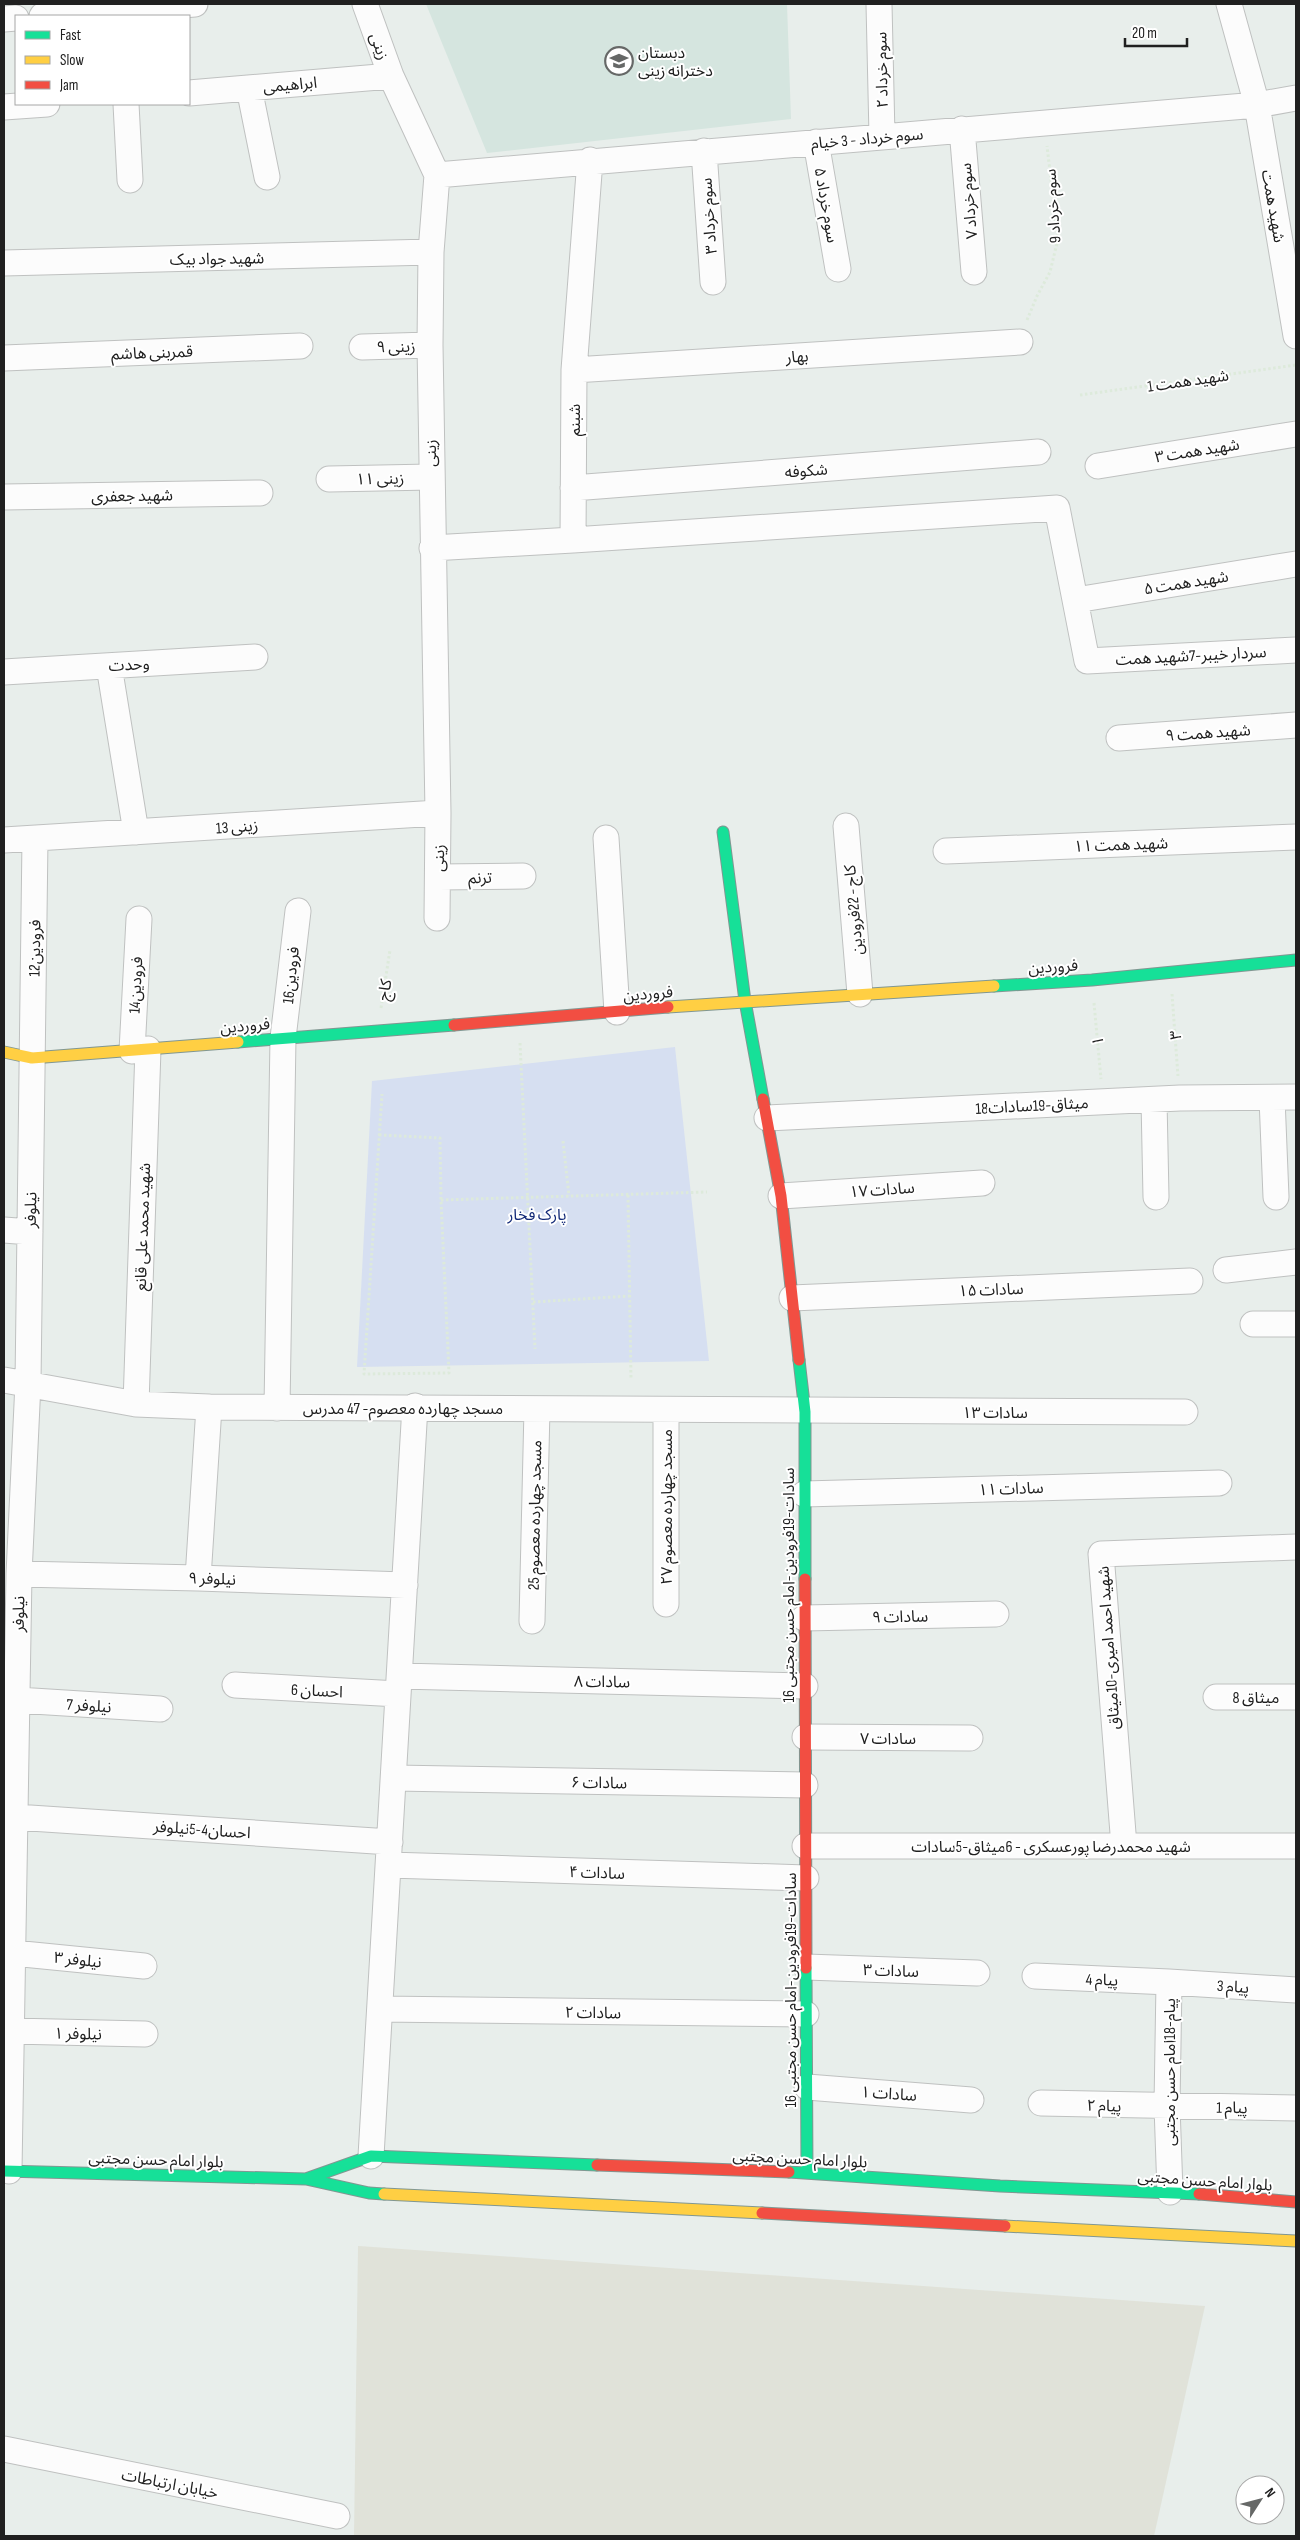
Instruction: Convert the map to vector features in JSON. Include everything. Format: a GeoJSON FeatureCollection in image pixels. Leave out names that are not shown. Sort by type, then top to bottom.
{"type":"FeatureCollection","features":[{"type":"Feature","properties":{"kind":"street"},"geometry":{"type":"LineString","coordinates":[[55,15],[195,4]]}},
{"type":"Feature","properties":{"kind":"street","name":"زینی"},"geometry":{"type":"LineString","coordinates":[[365,4],[391,76],[437,175],[431,252],[430,345],[438,813],[437,918]]}},
{"type":"Feature","properties":{"kind":"street","name":"سوم خرداد ۲"},"geometry":{"type":"LineString","coordinates":[[880,4],[882,136]]}},
{"type":"Feature","properties":{"kind":"street","name":"شهید همت"},"geometry":{"type":"LineString","coordinates":[[1229,4],[1257,105],[1296,336]]}},
{"type":"Feature","properties":{"kind":"street","name":"ابراهیمی"},"geometry":{"type":"LineString","coordinates":[[190,92],[391,76]]}},
{"type":"Feature","properties":{"kind":"street"},"geometry":{"type":"LineString","coordinates":[[248,88],[267,177]]}},
{"type":"Feature","properties":{"kind":"street","name":"سوم خرداد - 3 خیام"},"geometry":{"type":"LineString","coordinates":[[437,175],[590,160],[1257,105],[1296,98]]}},
{"type":"Feature","properties":{"kind":"street"},"geometry":{"type":"LineString","coordinates":[[4,107],[33,105]]}},
{"type":"Feature","properties":{"kind":"street"},"geometry":{"type":"LineString","coordinates":[[126,105],[130,180]]}},
{"type":"Feature","properties":{"kind":"street","name":"سوم خرداد ۷"},"geometry":{"type":"LineString","coordinates":[[962,129],[974,272]]}},
{"type":"Feature","properties":{"kind":"street","name":"سوم خرداد ۵"},"geometry":{"type":"LineString","coordinates":[[816,142],[838,269]]}},
{"type":"Feature","properties":{"kind":"street","name":"سوم خرداد ۳"},"geometry":{"type":"LineString","coordinates":[[704,151],[713,282]]}},
{"type":"Feature","properties":{"kind":"street","name":"شبنم"},"geometry":{"type":"LineString","coordinates":[[573,540],[574,370],[590,160]]}},
{"type":"Feature","properties":{"kind":"street","name":"شهید جواد بیک"},"geometry":{"type":"LineString","coordinates":[[4,263],[431,252]]}},
{"type":"Feature","properties":{"kind":"street","name":"بهار"},"geometry":{"type":"LineString","coordinates":[[574,370],[1020,342]]}},
{"type":"Feature","properties":{"kind":"street","name":"زینی ۹"},"geometry":{"type":"LineString","coordinates":[[362,347],[430,345]]}},
{"type":"Feature","properties":{"kind":"street","name":"قمربنی هاشم"},"geometry":{"type":"LineString","coordinates":[[4,358],[300,346]]}},
{"type":"Feature","properties":{"kind":"street","name":"شهید همت ۳"},"geometry":{"type":"LineString","coordinates":[[1098,466],[1296,434]]}},
{"type":"Feature","properties":{"kind":"street","name":"شکوفه"},"geometry":{"type":"LineString","coordinates":[[573,488],[1038,452]]}},
{"type":"Feature","properties":{"kind":"street","name":"زینی ۱۱"},"geometry":{"type":"LineString","coordinates":[[329,479],[431,476]]}},
{"type":"Feature","properties":{"kind":"street","name":"شهید جعفری"},"geometry":{"type":"LineString","coordinates":[[4,498],[260,494]]}},
{"type":"Feature","properties":{"kind":"street"},"geometry":{"type":"LineString","coordinates":[[432,548],[1057,508],[1076,600]]}},
{"type":"Feature","properties":{"kind":"street","name":"شهید همت ۵"},"geometry":{"type":"LineString","coordinates":[[1076,600],[1296,564]]}},
{"type":"Feature","properties":{"kind":"street","name":"سردار خیبر-7شهید همت"},"geometry":{"type":"LineString","coordinates":[[1076,600],[1087,661],[1296,650]]}},
{"type":"Feature","properties":{"kind":"street","name":"وحدت"},"geometry":{"type":"LineString","coordinates":[[4,672],[255,657]]}},
{"type":"Feature","properties":{"kind":"street"},"geometry":{"type":"LineString","coordinates":[[110,666],[136,832]]}},
{"type":"Feature","properties":{"kind":"street","name":"شهید همت ۹"},"geometry":{"type":"LineString","coordinates":[[1119,738],[1296,725]]}},
{"type":"Feature","properties":{"kind":"street","name":"زینی 13"},"geometry":{"type":"LineString","coordinates":[[4,840],[438,813]]}},
{"type":"Feature","properties":{"kind":"street","name":"کاج - 22فرودین"},"geometry":{"type":"LineString","coordinates":[[846,826],[860,994]]}},
{"type":"Feature","properties":{"kind":"street","name":"سادات-19فرودین-امام حسن مجتبی 16"},"geometry":{"type":"LineString","coordinates":[[723,832],[745,1001],[781,1196],[805,1412],[804,1618],[807,2173]]}},
{"type":"Feature","properties":{"kind":"street","name":"شهید همت ۱۱"},"geometry":{"type":"LineString","coordinates":[[946,851],[1296,836]]}},
{"type":"Feature","properties":{"kind":"street"},"geometry":{"type":"LineString","coordinates":[[606,838],[618,1012]]}},
{"type":"Feature","properties":{"kind":"street","name":"12فرودین"},"geometry":{"type":"LineString","coordinates":[[32,1058],[35,839]]}},
{"type":"Feature","properties":{"kind":"street","name":"ترنم"},"geometry":{"type":"LineString","coordinates":[[438,877],[523,876]]}},
{"type":"Feature","properties":{"kind":"street","name":"16فرودین"},"geometry":{"type":"LineString","coordinates":[[277,1408],[283,1038],[298,911]]}},
{"type":"Feature","properties":{"kind":"street","name":"14فرودین"},"geometry":{"type":"LineString","coordinates":[[139,919],[140,1050]]}},
{"type":"Feature","properties":{"kind":"street","name":"فروردین"},"geometry":{"type":"LineString","coordinates":[[4,1052],[32,1058],[745,1001],[1092,980],[1296,960]]}},
{"type":"Feature","properties":{"kind":"street","name":"شهید محمد علی قانع"},"geometry":{"type":"LineString","coordinates":[[136,1404],[140,1050]]}},
{"type":"Feature","properties":{"kind":"street","name":"نیلوفر"},"geometry":{"type":"LineString","coordinates":[[6,2171],[9,2018],[13,1953],[8,1919],[15,1817],[10,1787],[17,1700],[10,1667],[19,1574],[16,1381],[30,1232],[32,1058]]}},
{"type":"Feature","properties":{"kind":"street"},"geometry":{"type":"LineString","coordinates":[[1276,1197],[1284,1097]]}},
{"type":"Feature","properties":{"kind":"street","name":"18میثاق-19سادات"},"geometry":{"type":"LineString","coordinates":[[767,1118],[1103,1101],[1284,1097]]}},
{"type":"Feature","properties":{"kind":"street"},"geometry":{"type":"LineString","coordinates":[[1154,1100],[1156,1197]]}},
{"type":"Feature","properties":{"kind":"street","name":"سادات ۱۷"},"geometry":{"type":"LineString","coordinates":[[781,1196],[982,1183]]}},
{"type":"Feature","properties":{"kind":"street"},"geometry":{"type":"LineString","coordinates":[[4,1230],[30,1232]]}},
{"type":"Feature","properties":{"kind":"street"},"geometry":{"type":"LineString","coordinates":[[1226,1270],[1296,1262]]}},
{"type":"Feature","properties":{"kind":"street","name":"سادات ۱۵"},"geometry":{"type":"LineString","coordinates":[[792,1298],[1190,1281]]}},
{"type":"Feature","properties":{"kind":"street"},"geometry":{"type":"LineString","coordinates":[[1253,1324],[1296,1324]]}},
{"type":"Feature","properties":{"kind":"street","name":"مسجد چهارده معصوم- 47 مدرس"},"geometry":{"type":"LineString","coordinates":[[16,1381],[136,1404],[209,1407],[415,1406],[805,1412]]}},
{"type":"Feature","properties":{"kind":"street"},"geometry":{"type":"LineString","coordinates":[[371,2156],[415,1406]]}},
{"type":"Feature","properties":{"kind":"street"},"geometry":{"type":"LineString","coordinates":[[198,1578],[209,1407]]}},
{"type":"Feature","properties":{"kind":"street","name":"مسجد چهارده معصوم 25"},"geometry":{"type":"LineString","coordinates":[[532,1621],[537,1409]]}},
{"type":"Feature","properties":{"kind":"street","name":"مسجد چهارده معصوم ۲۷"},"geometry":{"type":"LineString","coordinates":[[666,1410],[666,1604]]}},
{"type":"Feature","properties":{"kind":"street","name":"سادات ۱۳"},"geometry":{"type":"LineString","coordinates":[[805,1412],[1185,1412]]}},
{"type":"Feature","properties":{"kind":"street","name":"سادات ۱۱"},"geometry":{"type":"LineString","coordinates":[[804,1494],[1219,1483]]}},
{"type":"Feature","properties":{"kind":"street","name":"شهید احمد امیری-10میثاق"},"geometry":{"type":"LineString","coordinates":[[1124,1846],[1101,1554],[1296,1547]]}},
{"type":"Feature","properties":{"kind":"street","name":"نیلوفر ۹"},"geometry":{"type":"LineString","coordinates":[[19,1574],[198,1578],[405,1586]]}},
{"type":"Feature","properties":{"kind":"street","name":"سادات ۹"},"geometry":{"type":"LineString","coordinates":[[804,1618],[996,1614]]}},
{"type":"Feature","properties":{"kind":"street","name":"احسان 6"},"geometry":{"type":"LineString","coordinates":[[235,1685],[399,1685]]}},
{"type":"Feature","properties":{"kind":"street","name":"سادات ۸"},"geometry":{"type":"LineString","coordinates":[[399,1685],[805,1686]]}},
{"type":"Feature","properties":{"kind":"street","name":"میثاق 8"},"geometry":{"type":"LineString","coordinates":[[1216,1697],[1296,1697]]}},
{"type":"Feature","properties":{"kind":"street","name":"نیلوفر 7"},"geometry":{"type":"LineString","coordinates":[[17,1700],[160,1709]]}},
{"type":"Feature","properties":{"kind":"street","name":"سادات ۷"},"geometry":{"type":"LineString","coordinates":[[805,1737],[970,1738]]}},
{"type":"Feature","properties":{"kind":"street","name":"سادات ۶"},"geometry":{"type":"LineString","coordinates":[[394,1778],[805,1785]]}},
{"type":"Feature","properties":{"kind":"street","name":"احسان4-5نیلوفر"},"geometry":{"type":"LineString","coordinates":[[15,1817],[389,1854]]}},
{"type":"Feature","properties":{"kind":"street","name":"شهید محمدرضا پورعسکری - 6میثاق-5سادات"},"geometry":{"type":"LineString","coordinates":[[806,1846],[1296,1846]]}},
{"type":"Feature","properties":{"kind":"street","name":"سادات ۴"},"geometry":{"type":"LineString","coordinates":[[389,1854],[806,1878]]}},
{"type":"Feature","properties":{"kind":"street","name":"نیلوفر ۳"},"geometry":{"type":"LineString","coordinates":[[13,1953],[144,1966]]}},
{"type":"Feature","properties":{"kind":"street","name":"سادات ۳"},"geometry":{"type":"LineString","coordinates":[[806,1967],[976,1973]]}},
{"type":"Feature","properties":{"kind":"street","name":"پیام 4"},"geometry":{"type":"LineString","coordinates":[[1035,1976],[1169,1982]]}},
{"type":"Feature","properties":{"kind":"street","name":"پیام 3"},"geometry":{"type":"LineString","coordinates":[[1169,1982],[1296,1990]]}},
{"type":"Feature","properties":{"kind":"street","name":"پیام-18امام حسن مجتبی"},"geometry":{"type":"LineString","coordinates":[[1169,1982],[1167,2106],[1170,2192]]}},
{"type":"Feature","properties":{"kind":"street","name":"سادات ۲"},"geometry":{"type":"LineString","coordinates":[[380,2009],[806,2014]]}},
{"type":"Feature","properties":{"kind":"street","name":"نیلوفر ۱"},"geometry":{"type":"LineString","coordinates":[[9,2018],[145,2034]]}},
{"type":"Feature","properties":{"kind":"street","name":"سادات ‍‍۱"},"geometry":{"type":"LineString","coordinates":[[807,2087],[971,2100]]}},
{"type":"Feature","properties":{"kind":"street","name":"پیام ۲"},"geometry":{"type":"LineString","coordinates":[[1041,2103],[1167,2106]]}},
{"type":"Feature","properties":{"kind":"street","name":"پیام 1"},"geometry":{"type":"LineString","coordinates":[[1167,2106],[1296,2108]]}},
{"type":"Feature","properties":{"kind":"street","name":"بلوار امام حسن مجتبی"},"geometry":{"type":"LineString","coordinates":[[306,2179],[371,2156],[807,2173],[1000,2186],[1170,2192],[1296,2202]]}},
{"type":"Feature","properties":{"kind":"street","name":"بلوار امام حسن مجتبی"},"geometry":{"type":"LineString","coordinates":[[6,2171],[306,2179],[369,2193],[1296,2242]]}},
{"type":"Feature","properties":{"kind":"street","name":"خیابان ارتباطات"},"geometry":{"type":"LineString","coordinates":[[4,2449],[337,2516]]}},
{"type":"Feature","properties":{"kind":"path","name":"سوم خرداد 9"},"geometry":{"type":"LineString","coordinates":[[1020,342],[1037,296],[1050,272],[1058,239],[1044,123]]}},
{"type":"Feature","properties":{"kind":"path","name":"شهید همت 1"},"geometry":{"type":"LineString","coordinates":[[1080,395],[1296,365]]}},
{"type":"Feature","properties":{"kind":"path","name":"کاج"},"geometry":{"type":"LineString","coordinates":[[377,1031],[390,950]]}},
{"type":"Feature","properties":{"kind":"path","name":"۳"},"geometry":{"type":"LineString","coordinates":[[1171,971],[1180,1098]]}},
{"type":"Feature","properties":{"kind":"path","name":"۱"},"geometry":{"type":"LineString","coordinates":[[1092,980],[1103,1101]]}},
{"type":"Feature","properties":{"kind":"path"},"geometry":{"type":"LineString","coordinates":[[519,1020],[535,1349]]}},
{"type":"Feature","properties":{"kind":"path"},"geometry":{"type":"LineString","coordinates":[[379,1135],[440,1138],[449,1373],[364,1374],[379,1135],[382,1094]]}},
{"type":"Feature","properties":{"kind":"path"},"geometry":{"type":"LineString","coordinates":[[563,1141],[569,1196]]}},
{"type":"Feature","properties":{"kind":"path"},"geometry":{"type":"LineString","coordinates":[[441,1200],[707,1192]]}},
{"type":"Feature","properties":{"kind":"path"},"geometry":{"type":"LineString","coordinates":[[628,1195],[632,1380]]}},
{"type":"Feature","properties":{"kind":"path"},"geometry":{"type":"LineString","coordinates":[[533,1302],[630,1296]]}},
{"type":"Feature","properties":{"kind":"shaded area","name":"دبستان دخترانه زینی"},"geometry":{"type":"Polygon","coordinates":[[[426,4],[787,4],[791,119],[487,153],[426,4]]]}},
{"type":"Feature","properties":{"kind":"shaded area"},"geometry":{"type":"Polygon","coordinates":[[[358,2246],[1205,2306],[1154,2536],[354,2536],[358,2246]]]}},
{"type":"Feature","properties":{"kind":"green space","name":"پارک فخار"},"geometry":{"type":"Polygon","coordinates":[[[675,1047],[709,1361],[357,1367],[372,1081],[675,1047]]]}},
{"type":"Feature","properties":{"kind":"traffic: fast"},"geometry":{"type":"LineString","coordinates":[[723,832],[745,1001],[763,1099]]}},
{"type":"Feature","properties":{"kind":"traffic: fast"},"geometry":{"type":"LineString","coordinates":[[994,986],[1092,980],[1296,960]]}},
{"type":"Feature","properties":{"kind":"traffic: fast"},"geometry":{"type":"LineString","coordinates":[[238,1042],[454,1025]]}},
{"type":"Feature","properties":{"kind":"traffic: fast"},"geometry":{"type":"LineString","coordinates":[[799,1360],[805,1412],[805,1579]]}},
{"type":"Feature","properties":{"kind":"traffic: fast"},"geometry":{"type":"LineString","coordinates":[[806,1968],[807,2173]]}},
{"type":"Feature","properties":{"kind":"traffic: fast"},"geometry":{"type":"LineString","coordinates":[[306,2179],[371,2156],[597,2165]]}},
{"type":"Feature","properties":{"kind":"traffic: fast"},"geometry":{"type":"LineString","coordinates":[[4,2171],[306,2179],[369,2193],[384,2194]]}},
{"type":"Feature","properties":{"kind":"traffic: fast"},"geometry":{"type":"LineString","coordinates":[[789,2172],[1000,2186],[1199,2194]]}},
{"type":"Feature","properties":{"kind":"traffic: slow"},"geometry":{"type":"LineString","coordinates":[[668,1007],[994,986]]}},
{"type":"Feature","properties":{"kind":"traffic: slow"},"geometry":{"type":"LineString","coordinates":[[4,1052],[32,1058],[238,1042]]}},
{"type":"Feature","properties":{"kind":"traffic: slow"},"geometry":{"type":"LineString","coordinates":[[384,2194],[762,2213]]}},
{"type":"Feature","properties":{"kind":"traffic: slow"},"geometry":{"type":"LineString","coordinates":[[1005,2226],[1296,2241]]}},
{"type":"Feature","properties":{"kind":"traffic: jam"},"geometry":{"type":"LineString","coordinates":[[454,1025],[668,1007]]}},
{"type":"Feature","properties":{"kind":"traffic: jam"},"geometry":{"type":"LineString","coordinates":[[763,1099],[781,1196],[799,1360]]}},
{"type":"Feature","properties":{"kind":"traffic: jam"},"geometry":{"type":"LineString","coordinates":[[805,1579],[806,1968]]}},
{"type":"Feature","properties":{"kind":"traffic: jam"},"geometry":{"type":"LineString","coordinates":[[597,2165],[789,2172]]}},
{"type":"Feature","properties":{"kind":"traffic: jam"},"geometry":{"type":"LineString","coordinates":[[1199,2194],[1296,2202]]}},
{"type":"Feature","properties":{"kind":"traffic: jam"},"geometry":{"type":"LineString","coordinates":[[762,2213],[1005,2226]]}},
{"type":"Feature","properties":{"kind":"place","name":"دبستان دخترانه زینی"},"geometry":{"type":"Point","coordinates":[619,61]}}]}
